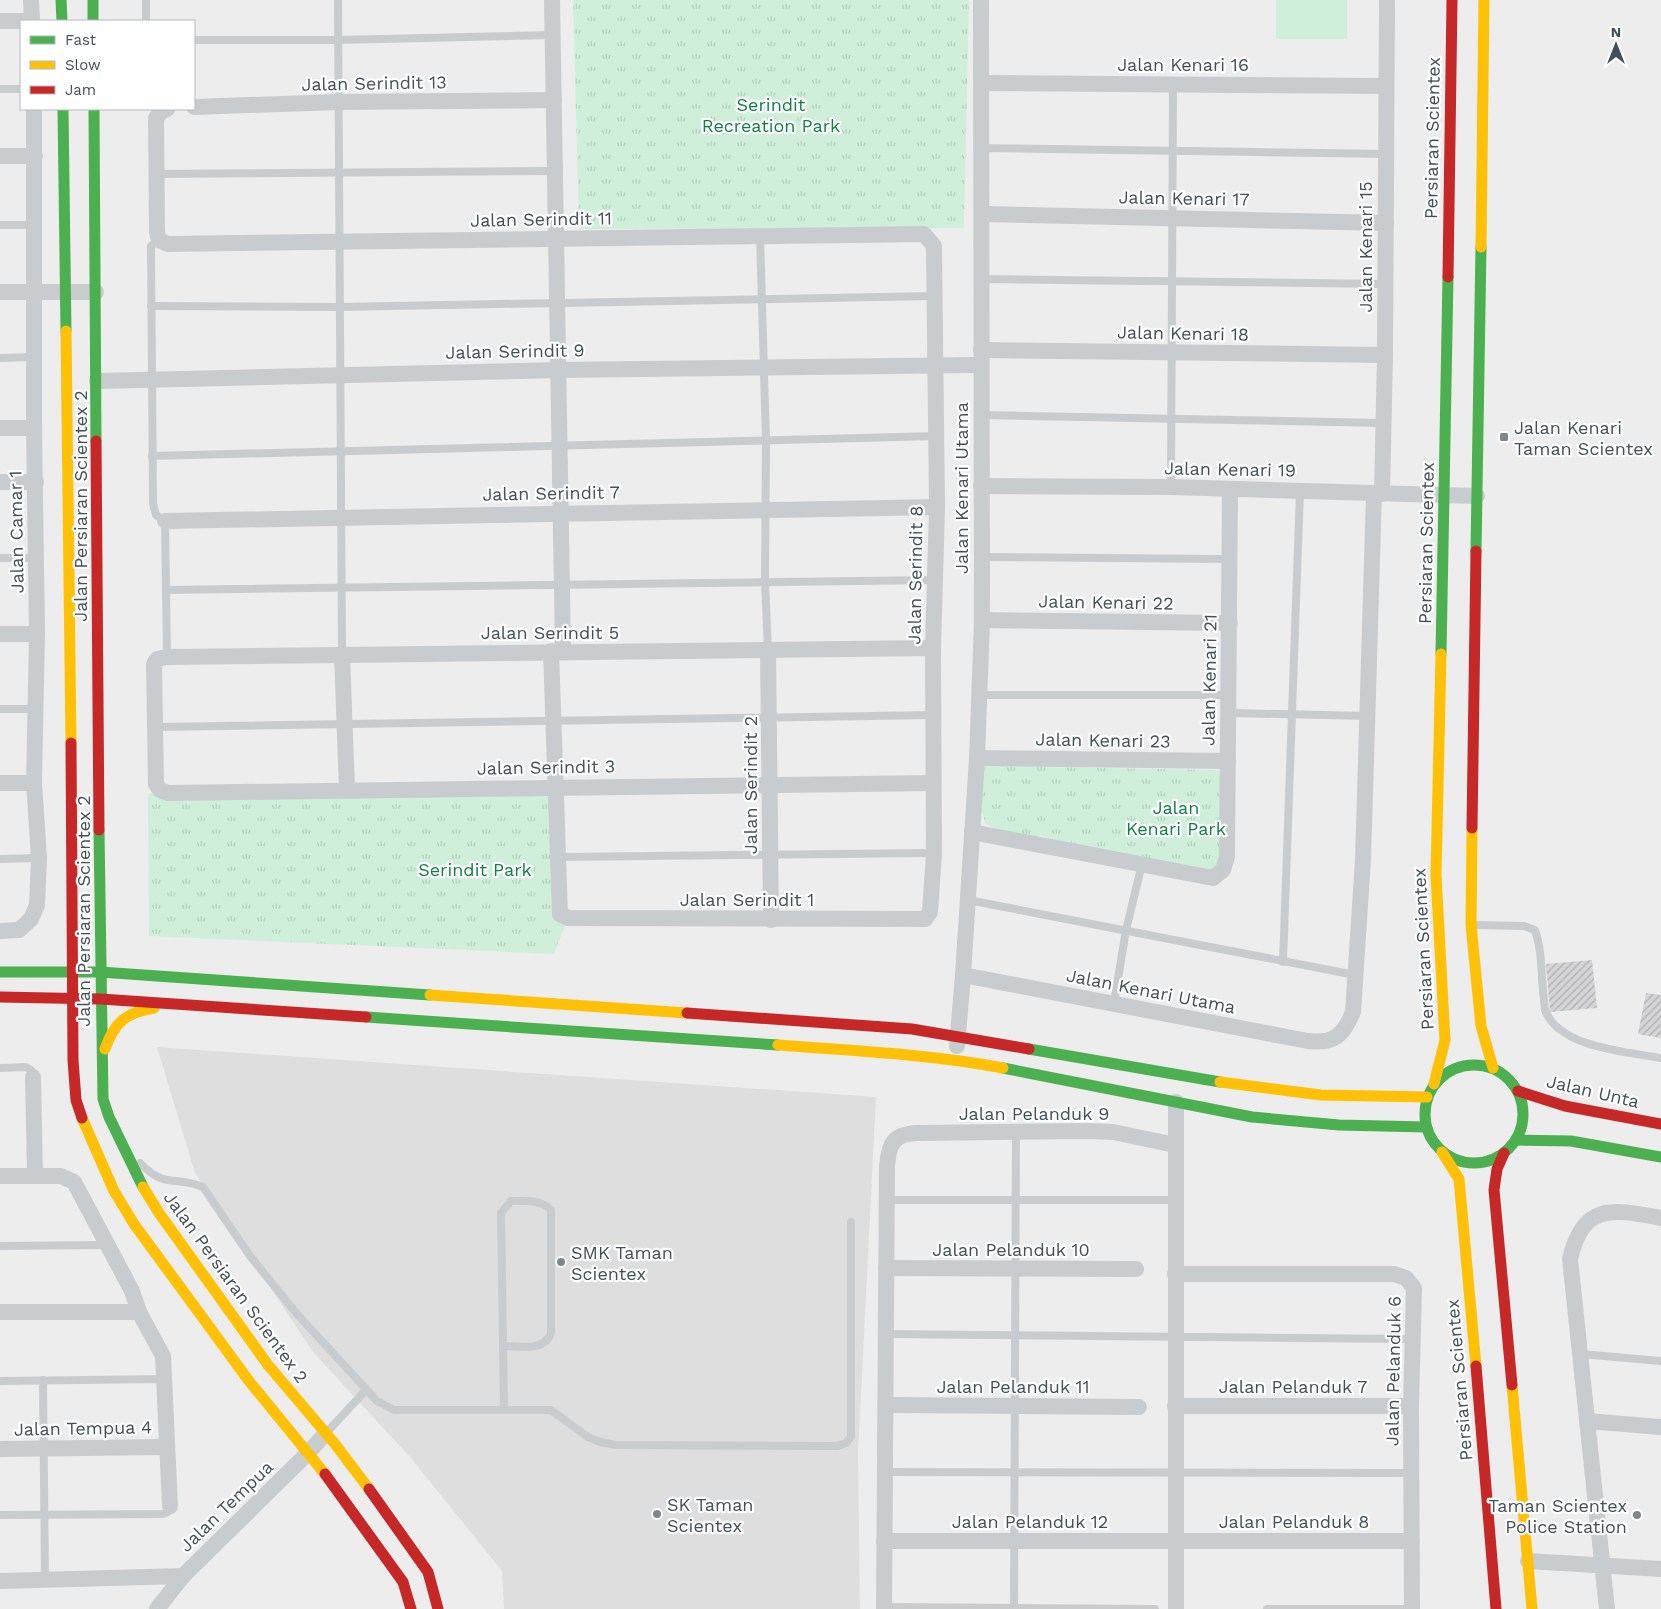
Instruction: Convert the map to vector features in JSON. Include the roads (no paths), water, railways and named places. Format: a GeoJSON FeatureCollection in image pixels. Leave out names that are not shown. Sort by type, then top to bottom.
{"type":"FeatureCollection","features":[{"type":"Feature","properties":{"kind":"street"},"geometry":{"type":"LineString","coordinates":[[32,0],[32,20]]}},
{"type":"Feature","properties":{"kind":"street"},"geometry":{"type":"LineString","coordinates":[[61,0],[62,20]]}},
{"type":"Feature","properties":{"kind":"street"},"geometry":{"type":"LineString","coordinates":[[93,0],[93,20]]}},
{"type":"Feature","properties":{"kind":"street"},"geometry":{"type":"LineString","coordinates":[[552,0],[562,585],[553,720],[558,857]]}},
{"type":"Feature","properties":{"kind":"street","name":"Jalan Kenari Utama"},"geometry":{"type":"LineString","coordinates":[[955,1059],[968,900],[982,620],[980,358],[982,214],[981,0]]}},
{"type":"Feature","properties":{"kind":"street","name":"Jalan Kenari 15"},"geometry":{"type":"LineString","coordinates":[[1330,1041],[1348,1023],[1353,1012],[1363,860],[1378,493],[1384,423],[1386,354],[1385,86],[1387,0]]}},
{"type":"Feature","properties":{"kind":"street","name":"Persiaran Scientex"},"geometry":{"type":"LineString","coordinates":[[1434,1084],[1445,1040],[1436,875],[1445,496],[1452,0]]}},
{"type":"Feature","properties":{"kind":"street"},"geometry":{"type":"LineString","coordinates":[[1484,0],[1471,925],[1481,1026],[1493,1068]]}},
{"type":"Feature","properties":{"kind":"street"},"geometry":{"type":"LineString","coordinates":[[0,21],[20,21]]}},
{"type":"Feature","properties":{"kind":"street","name":"Jalan Kenari 16"},"geometry":{"type":"LineString","coordinates":[[981,83],[1385,86]]}},
{"type":"Feature","properties":{"kind":"street","name":"Jalan Serindit 13"},"geometry":{"type":"LineString","coordinates":[[195,107],[339,102],[554,100]]}},
{"type":"Feature","properties":{"kind":"street","name":"Jalan Camar 1"},"geometry":{"type":"LineString","coordinates":[[0,931],[19,930],[31,919],[37,905],[39,858],[34,783],[37,634],[34,428],[34,110]]}},
{"type":"Feature","properties":{"kind":"street","name":"Jalan Persiaran Scientex 2"},"geometry":{"type":"LineString","coordinates":[[63,110],[74,972],[73,1060],[76,1100],[83,1123],[114,1191],[134,1224],[249,1381],[309,1452],[388,1559],[403,1582],[411,1609]]}},
{"type":"Feature","properties":{"kind":"street","name":"Jalan Persiaran Scientex 2"},"geometry":{"type":"LineString","coordinates":[[94,110],[100,972],[103,1098],[138,1178],[182,1248],[268,1365],[325,1434],[412,1548],[428,1572],[438,1609]]}},
{"type":"Feature","properties":{"kind":"street"},"geometry":{"type":"LineString","coordinates":[[159,240],[157,232],[156,118],[162,110]]}},
{"type":"Feature","properties":{"kind":"street"},"geometry":{"type":"LineString","coordinates":[[0,156],[35,156]]}},
{"type":"Feature","properties":{"kind":"street","name":"Jalan Kenari 17"},"geometry":{"type":"LineString","coordinates":[[982,214],[1386,223]]}},
{"type":"Feature","properties":{"kind":"street","name":"Jalan Serindit 11"},"geometry":{"type":"LineString","coordinates":[[159,240],[168,244],[924,234]]}},
{"type":"Feature","properties":{"kind":"street","name":"Jalan Serindit 8"},"geometry":{"type":"LineString","coordinates":[[924,234],[934,246],[934,366],[937,436],[933,648],[934,853],[930,912],[925,919]]}},
{"type":"Feature","properties":{"kind":"street"},"geometry":{"type":"LineString","coordinates":[[0,292],[96,292]]}},
{"type":"Feature","properties":{"kind":"street","name":"Jalan Kenari 18"},"geometry":{"type":"LineString","coordinates":[[934,366],[980,358],[1173,353],[1386,354]]}},
{"type":"Feature","properties":{"kind":"street","name":"Jalan Serindit 9"},"geometry":{"type":"LineString","coordinates":[[97,381],[559,370],[934,366]]}},
{"type":"Feature","properties":{"kind":"street"},"geometry":{"type":"LineString","coordinates":[[0,428],[34,428]]}},
{"type":"Feature","properties":{"kind":"street"},"geometry":{"type":"LineString","coordinates":[[0,482],[36,482]]}},
{"type":"Feature","properties":{"kind":"street","name":"Jalan Kenari 19"},"geometry":{"type":"LineString","coordinates":[[982,486],[1171,487],[1477,496]]}},
{"type":"Feature","properties":{"kind":"street","name":"Jalan Kenari 21"},"geometry":{"type":"LineString","coordinates":[[1142,864],[1214,878],[1222,870],[1227,856],[1230,713],[1230,489]]}},
{"type":"Feature","properties":{"kind":"street","name":"Jalan Serindit 7"},"geometry":{"type":"LineString","coordinates":[[165,521],[561,512],[937,507]]}},
{"type":"Feature","properties":{"kind":"street","name":"Jalan Kenari 22"},"geometry":{"type":"LineString","coordinates":[[982,620],[1230,623]]}},
{"type":"Feature","properties":{"kind":"street"},"geometry":{"type":"LineString","coordinates":[[0,634],[37,634]]}},
{"type":"Feature","properties":{"kind":"street","name":"Jalan Serindit 5"},"geometry":{"type":"LineString","coordinates":[[167,657],[933,648]]}},
{"type":"Feature","properties":{"kind":"street","name":"Jalan Serindit 2"},"geometry":{"type":"LineString","coordinates":[[768,651],[771,920]]}},
{"type":"Feature","properties":{"kind":"street"},"geometry":{"type":"LineString","coordinates":[[342,654],[347,789]]}},
{"type":"Feature","properties":{"kind":"street"},"geometry":{"type":"LineString","coordinates":[[155,727],[154,664],[157,659],[167,657]]}},
{"type":"Feature","properties":{"kind":"street","name":"Jalan Serindit 3"},"geometry":{"type":"LineString","coordinates":[[155,727],[156,784],[160,790],[168,793],[347,789],[933,783]]}},
{"type":"Feature","properties":{"kind":"street","name":"Jalan Kenari 23"},"geometry":{"type":"LineString","coordinates":[[976,758],[1228,761]]}},
{"type":"Feature","properties":{"kind":"street"},"geometry":{"type":"LineString","coordinates":[[0,783],[34,783]]}},
{"type":"Feature","properties":{"kind":"street"},"geometry":{"type":"LineString","coordinates":[[972,832],[1142,864]]}},
{"type":"Feature","properties":{"kind":"street","name":"Jalan Serindit 1"},"geometry":{"type":"LineString","coordinates":[[558,857],[560,914],[568,918],[925,919]]}},
{"type":"Feature","properties":{"kind":"street"},"geometry":{"type":"LineString","coordinates":[[0,972],[100,972],[902,1028],[1263,1089],[1322,1095],[1427,1097]]}},
{"type":"Feature","properties":{"kind":"street","name":"Jalan Kenari Utama"},"geometry":{"type":"LineString","coordinates":[[963,974],[1299,1040],[1325,1043],[1330,1041]]}},
{"type":"Feature","properties":{"kind":"street"},"geometry":{"type":"LineString","coordinates":[[0,998],[101,999],[955,1059],[1172,1091],[1296,1123],[1359,1128],[1426,1128]]}},
{"type":"Feature","properties":{"kind":"street"},"geometry":{"type":"LineString","coordinates":[[101,1060],[110,1032],[119,1019],[143,1009],[190,1005]]}},
{"type":"Feature","properties":{"kind":"street"},"geometry":{"type":"LineString","coordinates":[[1504,1153],[1487,1161],[1472,1164],[1456,1160],[1442,1152],[1432,1141],[1426,1128],[1424,1112],[1427,1097],[1434,1084],[1445,1074],[1459,1067],[1476,1065],[1493,1068],[1507,1077],[1518,1091],[1523,1107],[1523,1124],[1516,1140],[1504,1153],[1496,1169],[1494,1190],[1532,1609]]}},
{"type":"Feature","properties":{"kind":"street"},"geometry":{"type":"LineString","coordinates":[[1132,1066],[1172,1091]]}},
{"type":"Feature","properties":{"kind":"street"},"geometry":{"type":"LineString","coordinates":[[33,1077],[35,1176]]}},
{"type":"Feature","properties":{"kind":"street"},"geometry":{"type":"LineString","coordinates":[[1172,1091],[1175,1145],[1176,1609]]}},
{"type":"Feature","properties":{"kind":"street","name":"Jalan Unta"},"geometry":{"type":"LineString","coordinates":[[1518,1091],[1565,1106],[1661,1124]]}},
{"type":"Feature","properties":{"kind":"street","name":"Jalan Pelanduk 9"},"geometry":{"type":"LineString","coordinates":[[887,1200],[889,1151],[894,1141],[903,1134],[1113,1132],[1175,1145]]}},
{"type":"Feature","properties":{"kind":"street"},"geometry":{"type":"LineString","coordinates":[[1516,1140],[1544,1138],[1581,1142],[1661,1157]]}},
{"type":"Feature","properties":{"kind":"street","name":"Persiaran Scientex"},"geometry":{"type":"LineString","coordinates":[[1442,1152],[1459,1179],[1461,1193],[1496,1609]]}},
{"type":"Feature","properties":{"kind":"street"},"geometry":{"type":"LineString","coordinates":[[0,1176],[68,1177],[74,1182],[132,1291],[139,1312],[163,1356],[170,1506]]}},
{"type":"Feature","properties":{"kind":"street"},"geometry":{"type":"LineString","coordinates":[[884,1608],[887,1200]]}},
{"type":"Feature","properties":{"kind":"street"},"geometry":{"type":"LineString","coordinates":[[1608,1609],[1570,1259],[1575,1238],[1591,1219],[1611,1212],[1625,1211],[1661,1218]]}},
{"type":"Feature","properties":{"kind":"street","name":"Jalan Pelanduk 10"},"geometry":{"type":"LineString","coordinates":[[886,1268],[1136,1269]]}},
{"type":"Feature","properties":{"kind":"street","name":"Jalan Pelanduk 6"},"geometry":{"type":"LineString","coordinates":[[1175,1274],[1394,1274],[1406,1278],[1414,1288],[1411,1406],[1412,1609]]}},
{"type":"Feature","properties":{"kind":"street"},"geometry":{"type":"LineString","coordinates":[[0,1312],[139,1312]]}},
{"type":"Feature","properties":{"kind":"street","name":"Jalan Pelanduk 11"},"geometry":{"type":"LineString","coordinates":[[886,1405],[1139,1407]]}},
{"type":"Feature","properties":{"kind":"street","name":"Jalan Pelanduk 7"},"geometry":{"type":"LineString","coordinates":[[1175,1406],[1411,1406]]}},
{"type":"Feature","properties":{"kind":"street"},"geometry":{"type":"LineString","coordinates":[[1587,1421],[1661,1428]]}},
{"type":"Feature","properties":{"kind":"street","name":"Jalan Tempua"},"geometry":{"type":"LineString","coordinates":[[157,1609],[183,1576],[325,1434]]}},
{"type":"Feature","properties":{"kind":"street","name":"Jalan Tempua 4"},"geometry":{"type":"LineString","coordinates":[[0,1449],[167,1447]]}},
{"type":"Feature","properties":{"kind":"street","name":"Jalan Pelanduk 12"},"geometry":{"type":"LineString","coordinates":[[884,1542],[1176,1541]]}},
{"type":"Feature","properties":{"kind":"street","name":"Jalan Pelanduk 8"},"geometry":{"type":"LineString","coordinates":[[1176,1541],[1412,1541]]}},
{"type":"Feature","properties":{"kind":"street"},"geometry":{"type":"LineString","coordinates":[[1528,1561],[1661,1569]]}},
{"type":"Feature","properties":{"kind":"street"},"geometry":{"type":"LineString","coordinates":[[0,1580],[183,1576]]}},
{"type":"Feature","properties":{"kind":"lane"},"geometry":{"type":"LineString","coordinates":[[146,0],[146,20]]}},
{"type":"Feature","properties":{"kind":"lane"},"geometry":{"type":"LineString","coordinates":[[338,0],[342,654]]}},
{"type":"Feature","properties":{"kind":"lane"},"geometry":{"type":"LineString","coordinates":[[195,40],[338,40],[553,35]]}},
{"type":"Feature","properties":{"kind":"lane"},"geometry":{"type":"LineString","coordinates":[[1171,487],[1173,84]]}},
{"type":"Feature","properties":{"kind":"lane"},"geometry":{"type":"LineString","coordinates":[[0,89],[20,89]]}},
{"type":"Feature","properties":{"kind":"lane"},"geometry":{"type":"LineString","coordinates":[[981,148],[1385,154]]}},
{"type":"Feature","properties":{"kind":"lane"},"geometry":{"type":"LineString","coordinates":[[156,174],[555,171]]}},
{"type":"Feature","properties":{"kind":"lane"},"geometry":{"type":"LineString","coordinates":[[0,225],[35,224]]}},
{"type":"Feature","properties":{"kind":"lane"},"geometry":{"type":"LineString","coordinates":[[760,236],[766,440],[765,582],[768,651]]}},
{"type":"Feature","properties":{"kind":"lane"},"geometry":{"type":"LineString","coordinates":[[159,240],[151,246],[152,504],[156,515],[165,521],[167,657]]}},
{"type":"Feature","properties":{"kind":"lane"},"geometry":{"type":"LineString","coordinates":[[981,279],[1385,284]]}},
{"type":"Feature","properties":{"kind":"lane"},"geometry":{"type":"LineString","coordinates":[[151,306],[340,307],[933,296]]}},
{"type":"Feature","properties":{"kind":"lane"},"geometry":{"type":"LineString","coordinates":[[0,358],[34,357]]}},
{"type":"Feature","properties":{"kind":"lane"},"geometry":{"type":"LineString","coordinates":[[981,416],[1384,423]]}},
{"type":"Feature","properties":{"kind":"lane"},"geometry":{"type":"LineString","coordinates":[[152,456],[937,436]]}},
{"type":"Feature","properties":{"kind":"lane"},"geometry":{"type":"LineString","coordinates":[[1283,962],[1300,491]]}},
{"type":"Feature","properties":{"kind":"lane"},"geometry":{"type":"LineString","coordinates":[[982,557],[1231,559]]}},
{"type":"Feature","properties":{"kind":"lane"},"geometry":{"type":"LineString","coordinates":[[0,558],[36,558]]}},
{"type":"Feature","properties":{"kind":"lane"},"geometry":{"type":"LineString","coordinates":[[166,590],[934,580]]}},
{"type":"Feature","properties":{"kind":"lane"},"geometry":{"type":"LineString","coordinates":[[978,695],[1230,695]]}},
{"type":"Feature","properties":{"kind":"lane"},"geometry":{"type":"LineString","coordinates":[[0,709],[35,709]]}},
{"type":"Feature","properties":{"kind":"lane"},"geometry":{"type":"LineString","coordinates":[[1230,713],[1292,716],[1368,716]]}},
{"type":"Feature","properties":{"kind":"lane"},"geometry":{"type":"LineString","coordinates":[[155,727],[933,715]]}},
{"type":"Feature","properties":{"kind":"lane"},"geometry":{"type":"LineString","coordinates":[[558,857],[934,853]]}},
{"type":"Feature","properties":{"kind":"lane"},"geometry":{"type":"LineString","coordinates":[[0,859],[39,858]]}},
{"type":"Feature","properties":{"kind":"lane"},"geometry":{"type":"LineString","coordinates":[[1114,1004],[1126,930],[1142,864]]}},
{"type":"Feature","properties":{"kind":"lane"},"geometry":{"type":"LineString","coordinates":[[968,900],[1355,975]]}},
{"type":"Feature","properties":{"kind":"lane"},"geometry":{"type":"LineString","coordinates":[[1471,925],[1524,926],[1535,930],[1540,946],[1546,1010],[1554,1023],[1567,1034],[1583,1043],[1661,1058]]}},
{"type":"Feature","properties":{"kind":"lane"},"geometry":{"type":"LineString","coordinates":[[0,1068],[26,1067],[32,1071],[33,1077]]}},
{"type":"Feature","properties":{"kind":"lane"},"geometry":{"type":"LineString","coordinates":[[1014,1608],[1016,1132]]}},
{"type":"Feature","properties":{"kind":"lane"},"geometry":{"type":"LineString","coordinates":[[118,1136],[136,1160],[150,1174],[163,1180],[202,1187],[250,1256],[291,1307],[377,1400],[394,1410],[551,1410],[588,1437],[600,1442],[616,1444],[838,1446],[846,1443],[851,1437],[851,1222]]}},
{"type":"Feature","properties":{"kind":"lane"},"geometry":{"type":"LineString","coordinates":[[887,1200],[1175,1200]]}},
{"type":"Feature","properties":{"kind":"lane"},"geometry":{"type":"LineString","coordinates":[[504,1346],[542,1346],[548,1341],[551,1332],[551,1210],[544,1203],[536,1201],[511,1201],[501,1213],[504,1409]]}},
{"type":"Feature","properties":{"kind":"lane"},"geometry":{"type":"LineString","coordinates":[[0,1246],[108,1245]]}},
{"type":"Feature","properties":{"kind":"lane"},"geometry":{"type":"LineString","coordinates":[[886,1334],[1413,1339]]}},
{"type":"Feature","properties":{"kind":"lane"},"geometry":{"type":"LineString","coordinates":[[1581,1354],[1661,1361]]}},
{"type":"Feature","properties":{"kind":"lane"},"geometry":{"type":"LineString","coordinates":[[0,1381],[165,1379]]}},
{"type":"Feature","properties":{"kind":"lane"},"geometry":{"type":"LineString","coordinates":[[43,1380],[44,1580]]}},
{"type":"Feature","properties":{"kind":"lane"},"geometry":{"type":"LineString","coordinates":[[325,1434],[366,1390]]}},
{"type":"Feature","properties":{"kind":"lane"},"geometry":{"type":"LineString","coordinates":[[885,1472],[1412,1473]]}},
{"type":"Feature","properties":{"kind":"lane"},"geometry":{"type":"LineString","coordinates":[[0,1516],[162,1514],[168,1512],[170,1506]]}},
{"type":"Feature","properties":{"kind":"lane"},"geometry":{"type":"LineString","coordinates":[[884,1608],[1155,1609]]}},
{"type":"Feature","properties":{"kind":"lane"},"geometry":{"type":"LineString","coordinates":[[1267,1609],[1412,1609]]}},
{"type":"Feature","properties":{"kind":"place","name":"Jalan Kenari Taman Scientex"},"geometry":{"type":"Point","coordinates":[1504,437]}},
{"type":"Feature","properties":{"kind":"place","name":"SMK Taman Scientex"},"geometry":{"type":"Point","coordinates":[561,1262]}},
{"type":"Feature","properties":{"kind":"place","name":"SK Taman Scientex"},"geometry":{"type":"Point","coordinates":[657,1514]}},
{"type":"Feature","properties":{"kind":"place","name":"Taman Scientex Police Station"},"geometry":{"type":"Point","coordinates":[1637,1515]}},
{"type":"Feature","properties":{"kind":"park label","name":"Serindit Recreation Park"},"geometry":{"type":"Point","coordinates":[771,114]}},
{"type":"Feature","properties":{"kind":"park label","name":"Jalan Kenari Park"},"geometry":{"type":"Point","coordinates":[1176,818]}},
{"type":"Feature","properties":{"kind":"park label","name":"Serindit Park"},"geometry":{"type":"Point","coordinates":[475,869]}}]}
